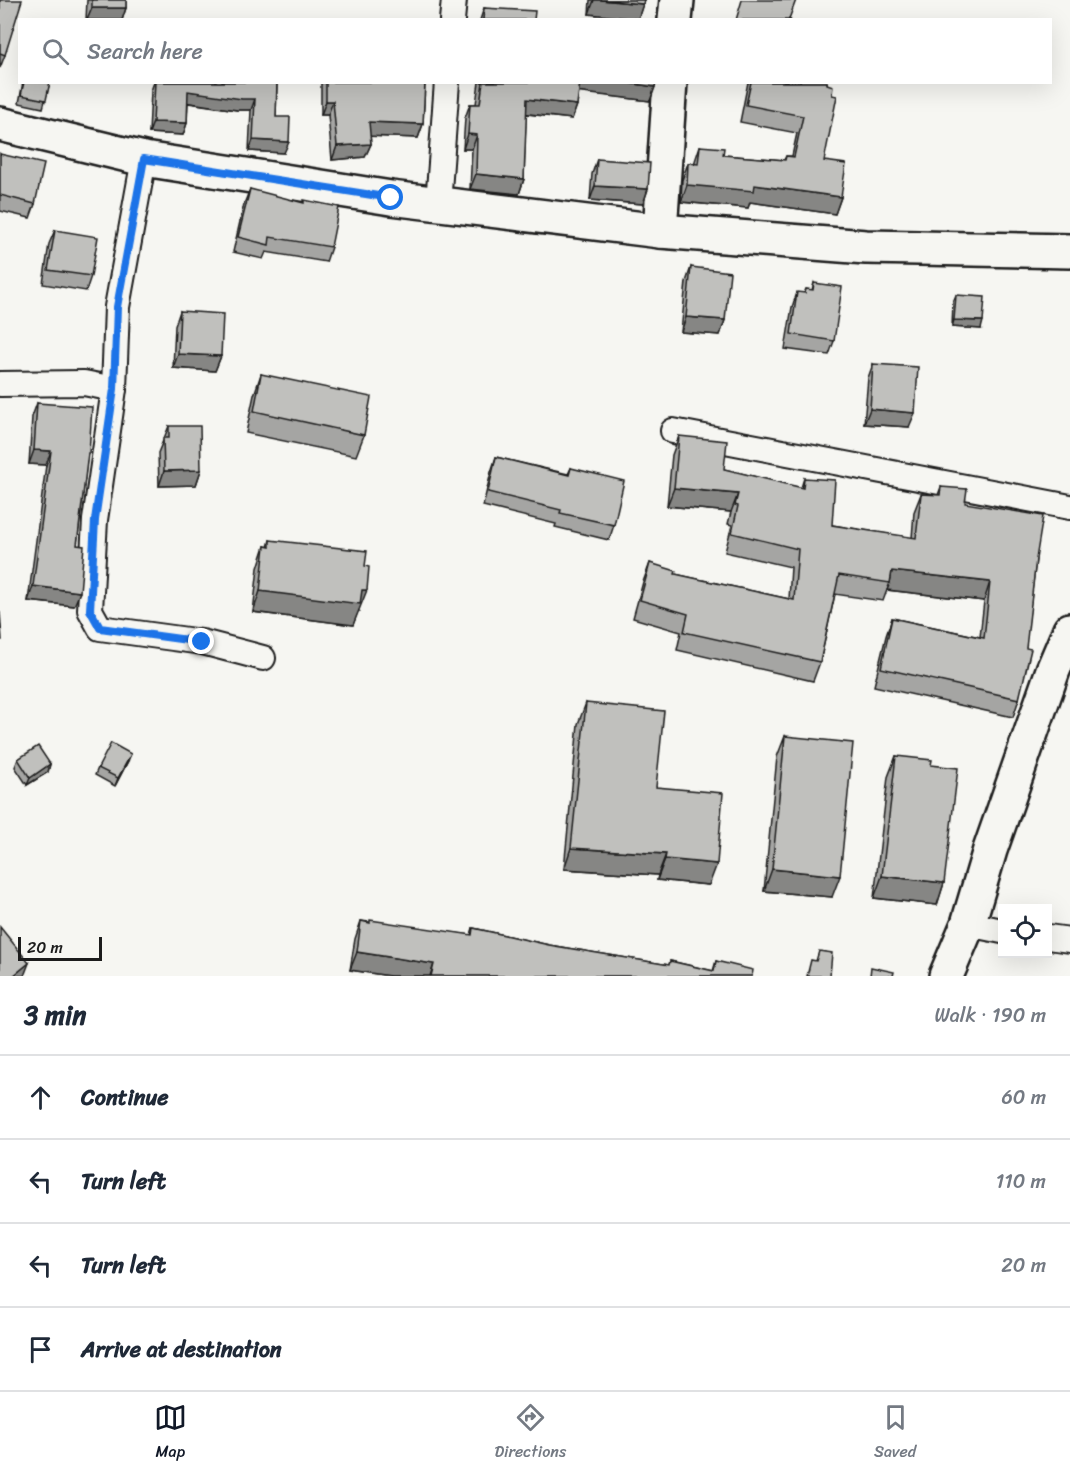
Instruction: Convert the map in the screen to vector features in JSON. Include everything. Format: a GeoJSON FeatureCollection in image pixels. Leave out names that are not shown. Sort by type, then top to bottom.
{"type":"FeatureCollection","features":[{"type":"Feature","properties":{"kind":"street"},"geometry":{"type":"LineString","coordinates":[[452,18],[454,0]]}},
{"type":"Feature","properties":{"kind":"street"},"geometry":{"type":"LineString","coordinates":[[675,18],[677,0]]}},
{"type":"Feature","properties":{"kind":"street"},"geometry":{"type":"LineString","coordinates":[[438,204],[447,84]]}},
{"type":"Feature","properties":{"kind":"street"},"geometry":{"type":"LineString","coordinates":[[660,231],[670,84]]}},
{"type":"Feature","properties":{"kind":"street"},"geometry":{"type":"LineString","coordinates":[[0,124],[144,159],[391,198],[660,231],[866,247],[1070,251]]}},
{"type":"Feature","properties":{"kind":"street"},"geometry":{"type":"LineString","coordinates":[[144,159],[117,307],[114,389],[94,532],[90,610],[100,628],[202,642],[263,658]]}},
{"type":"Feature","properties":{"kind":"street"},"geometry":{"type":"LineString","coordinates":[[0,384],[84,383],[114,389]]}},
{"type":"Feature","properties":{"kind":"street"},"geometry":{"type":"LineString","coordinates":[[673,431],[1070,507]]}},
{"type":"Feature","properties":{"kind":"street"},"geometry":{"type":"LineString","coordinates":[[946,976],[968,924],[994,839],[1053,670],[1070,630]]}},
{"type":"Feature","properties":{"kind":"street"},"geometry":{"type":"LineString","coordinates":[[968,924],[998,930]]}},
{"type":"Feature","properties":{"kind":"street"},"geometry":{"type":"LineString","coordinates":[[1052,938],[1070,940]]}},
{"type":"Feature","properties":{"kind":"building"},"geometry":{"type":"Polygon","coordinates":[[[0,0],[22,0],[5,55],[0,53],[0,0]]]}},
{"type":"Feature","properties":{"kind":"building"},"geometry":{"type":"Polygon","coordinates":[[[92,0],[126,0],[126,8],[92,8],[92,0]]]}},
{"type":"Feature","properties":{"kind":"building"},"geometry":{"type":"Polygon","coordinates":[[[601,0],[644,0],[643,4],[601,0]]]}},
{"type":"Feature","properties":{"kind":"building"},"geometry":{"type":"Polygon","coordinates":[[[742,0],[796,0],[789,18],[737,18],[742,0]]]}},
{"type":"Feature","properties":{"kind":"building"},"geometry":{"type":"Polygon","coordinates":[[[484,8],[535,11],[534,18],[483,18],[484,8]]]}},
{"type":"Feature","properties":{"kind":"building"},"geometry":{"type":"Polygon","coordinates":[[[24,84],[50,84],[46,100],[21,95],[24,84]]]}},
{"type":"Feature","properties":{"kind":"building"},"geometry":{"type":"Polygon","coordinates":[[[155,84],[277,84],[276,117],[290,117],[289,142],[253,140],[255,99],[188,91],[187,123],[153,122],[155,84]]]}},
{"type":"Feature","properties":{"kind":"building"},"geometry":{"type":"Polygon","coordinates":[[[326,84],[425,84],[423,124],[369,122],[371,144],[337,146],[333,101],[326,101],[326,84]]]}},
{"type":"Feature","properties":{"kind":"building"},"geometry":{"type":"Polygon","coordinates":[[[483,84],[580,84],[577,105],[527,99],[524,179],[476,174],[477,135],[468,134],[470,104],[480,104],[483,84]]]}},
{"type":"Feature","properties":{"kind":"building"},"geometry":{"type":"Polygon","coordinates":[[[635,84],[656,84],[655,87],[635,84]]]}},
{"type":"Feature","properties":{"kind":"building"},"geometry":{"type":"Polygon","coordinates":[[[751,84],[827,84],[833,86],[832,95],[837,96],[824,161],[846,164],[841,197],[755,185],[754,191],[687,185],[688,163],[698,164],[700,146],[724,148],[723,155],[785,160],[786,156],[794,157],[803,116],[746,105],[751,84]]]}},
{"type":"Feature","properties":{"kind":"building"},"geometry":{"type":"Polygon","coordinates":[[[0,154],[44,164],[35,204],[0,195],[0,154]]]}},
{"type":"Feature","properties":{"kind":"building"},"geometry":{"type":"Polygon","coordinates":[[[597,159],[650,163],[648,189],[595,186],[597,159]]]}},
{"type":"Feature","properties":{"kind":"building"},"geometry":{"type":"Polygon","coordinates":[[[250,189],[304,203],[304,200],[339,207],[331,247],[270,237],[269,245],[238,237],[250,189]]]}},
{"type":"Feature","properties":{"kind":"building"},"geometry":{"type":"Polygon","coordinates":[[[55,230],[98,237],[91,276],[48,270],[55,230]]]}},
{"type":"Feature","properties":{"kind":"building"},"geometry":{"type":"Polygon","coordinates":[[[691,267],[730,272],[725,320],[686,317],[691,267]]]}},
{"type":"Feature","properties":{"kind":"building"},"geometry":{"type":"Polygon","coordinates":[[[814,283],[842,287],[834,341],[791,334],[797,292],[805,293],[806,289],[813,290],[814,283]]]}},
{"type":"Feature","properties":{"kind":"building"},"geometry":{"type":"Polygon","coordinates":[[[956,295],[985,297],[983,321],[954,320],[956,295]]]}},
{"type":"Feature","properties":{"kind":"building"},"geometry":{"type":"Polygon","coordinates":[[[180,311],[223,314],[221,356],[178,354],[180,311]]]}},
{"type":"Feature","properties":{"kind":"building"},"geometry":{"type":"Polygon","coordinates":[[[873,364],[918,367],[915,413],[870,409],[873,364]]]}},
{"type":"Feature","properties":{"kind":"building"},"geometry":{"type":"Polygon","coordinates":[[[261,374],[371,397],[364,435],[254,411],[261,374]]]}},
{"type":"Feature","properties":{"kind":"building"},"geometry":{"type":"Polygon","coordinates":[[[37,403],[92,407],[89,453],[77,545],[84,546],[80,592],[33,586],[51,451],[34,450],[37,403]]]}},
{"type":"Feature","properties":{"kind":"building"},"geometry":{"type":"Polygon","coordinates":[[[169,426],[200,426],[201,470],[164,471],[163,438],[169,438],[169,426]]]}},
{"type":"Feature","properties":{"kind":"building"},"geometry":{"type":"Polygon","coordinates":[[[679,436],[727,441],[724,469],[803,488],[804,478],[835,480],[832,525],[916,538],[921,494],[940,495],[941,487],[967,489],[965,503],[1043,516],[1026,648],[1031,649],[1019,699],[881,668],[892,618],[984,638],[990,582],[892,571],[890,583],[839,575],[820,662],[684,632],[688,614],[640,600],[650,563],[676,571],[675,574],[794,600],[798,549],[732,533],[738,506],[735,505],[738,494],[674,488],[679,436]]]}},
{"type":"Feature","properties":{"kind":"building"},"geometry":{"type":"Polygon","coordinates":[[[496,457],[569,475],[571,468],[624,481],[614,525],[560,513],[561,510],[488,492],[496,457]]]}},
{"type":"Feature","properties":{"kind":"building"},"geometry":{"type":"Polygon","coordinates":[[[270,540],[367,551],[365,566],[369,567],[367,590],[362,590],[360,604],[260,591],[265,546],[270,547],[270,540]]]}},
{"type":"Feature","properties":{"kind":"building"},"geometry":{"type":"Polygon","coordinates":[[[0,611],[2,640],[0,640],[0,611]]]}},
{"type":"Feature","properties":{"kind":"building"},"geometry":{"type":"Polygon","coordinates":[[[586,703],[664,711],[656,787],[723,793],[717,864],[665,859],[666,854],[571,848],[586,703]]]}},
{"type":"Feature","properties":{"kind":"building"},"geometry":{"type":"Polygon","coordinates":[[[785,736],[853,743],[840,876],[772,869],[785,736]]]}},
{"type":"Feature","properties":{"kind":"building"},"geometry":{"type":"Polygon","coordinates":[[[111,743],[131,754],[118,778],[98,768],[111,743]]]}},
{"type":"Feature","properties":{"kind":"building"},"geometry":{"type":"Polygon","coordinates":[[[38,746],[50,764],[30,778],[18,759],[38,746]]]}},
{"type":"Feature","properties":{"kind":"building"},"geometry":{"type":"Polygon","coordinates":[[[896,756],[932,760],[931,765],[958,768],[944,883],[882,876],[896,756]]]}},
{"type":"Feature","properties":{"kind":"building"},"geometry":{"type":"Polygon","coordinates":[[[370,920],[472,935],[473,928],[549,945],[669,965],[670,961],[714,971],[716,961],[753,970],[752,976],[431,976],[434,964],[357,952],[361,921],[370,923],[370,920]]]}},
{"type":"Feature","properties":{"kind":"building"},"geometry":{"type":"Polygon","coordinates":[[[0,927],[29,963],[13,976],[1,976],[0,974],[0,927]]]}},
{"type":"Feature","properties":{"kind":"building"},"geometry":{"type":"Polygon","coordinates":[[[819,951],[832,953],[830,976],[807,976],[811,960],[816,961],[819,951]]]}},
{"type":"Feature","properties":{"kind":"building"},"geometry":{"type":"Polygon","coordinates":[[[871,967],[894,972],[893,976],[870,976],[871,967]]]}},
{"type":"Feature","properties":{"kind":"route"},"geometry":{"type":"LineString","coordinates":[[202,642],[100,628],[90,610],[95,520],[114,389],[117,307],[144,159],[391,198]]}}]}
